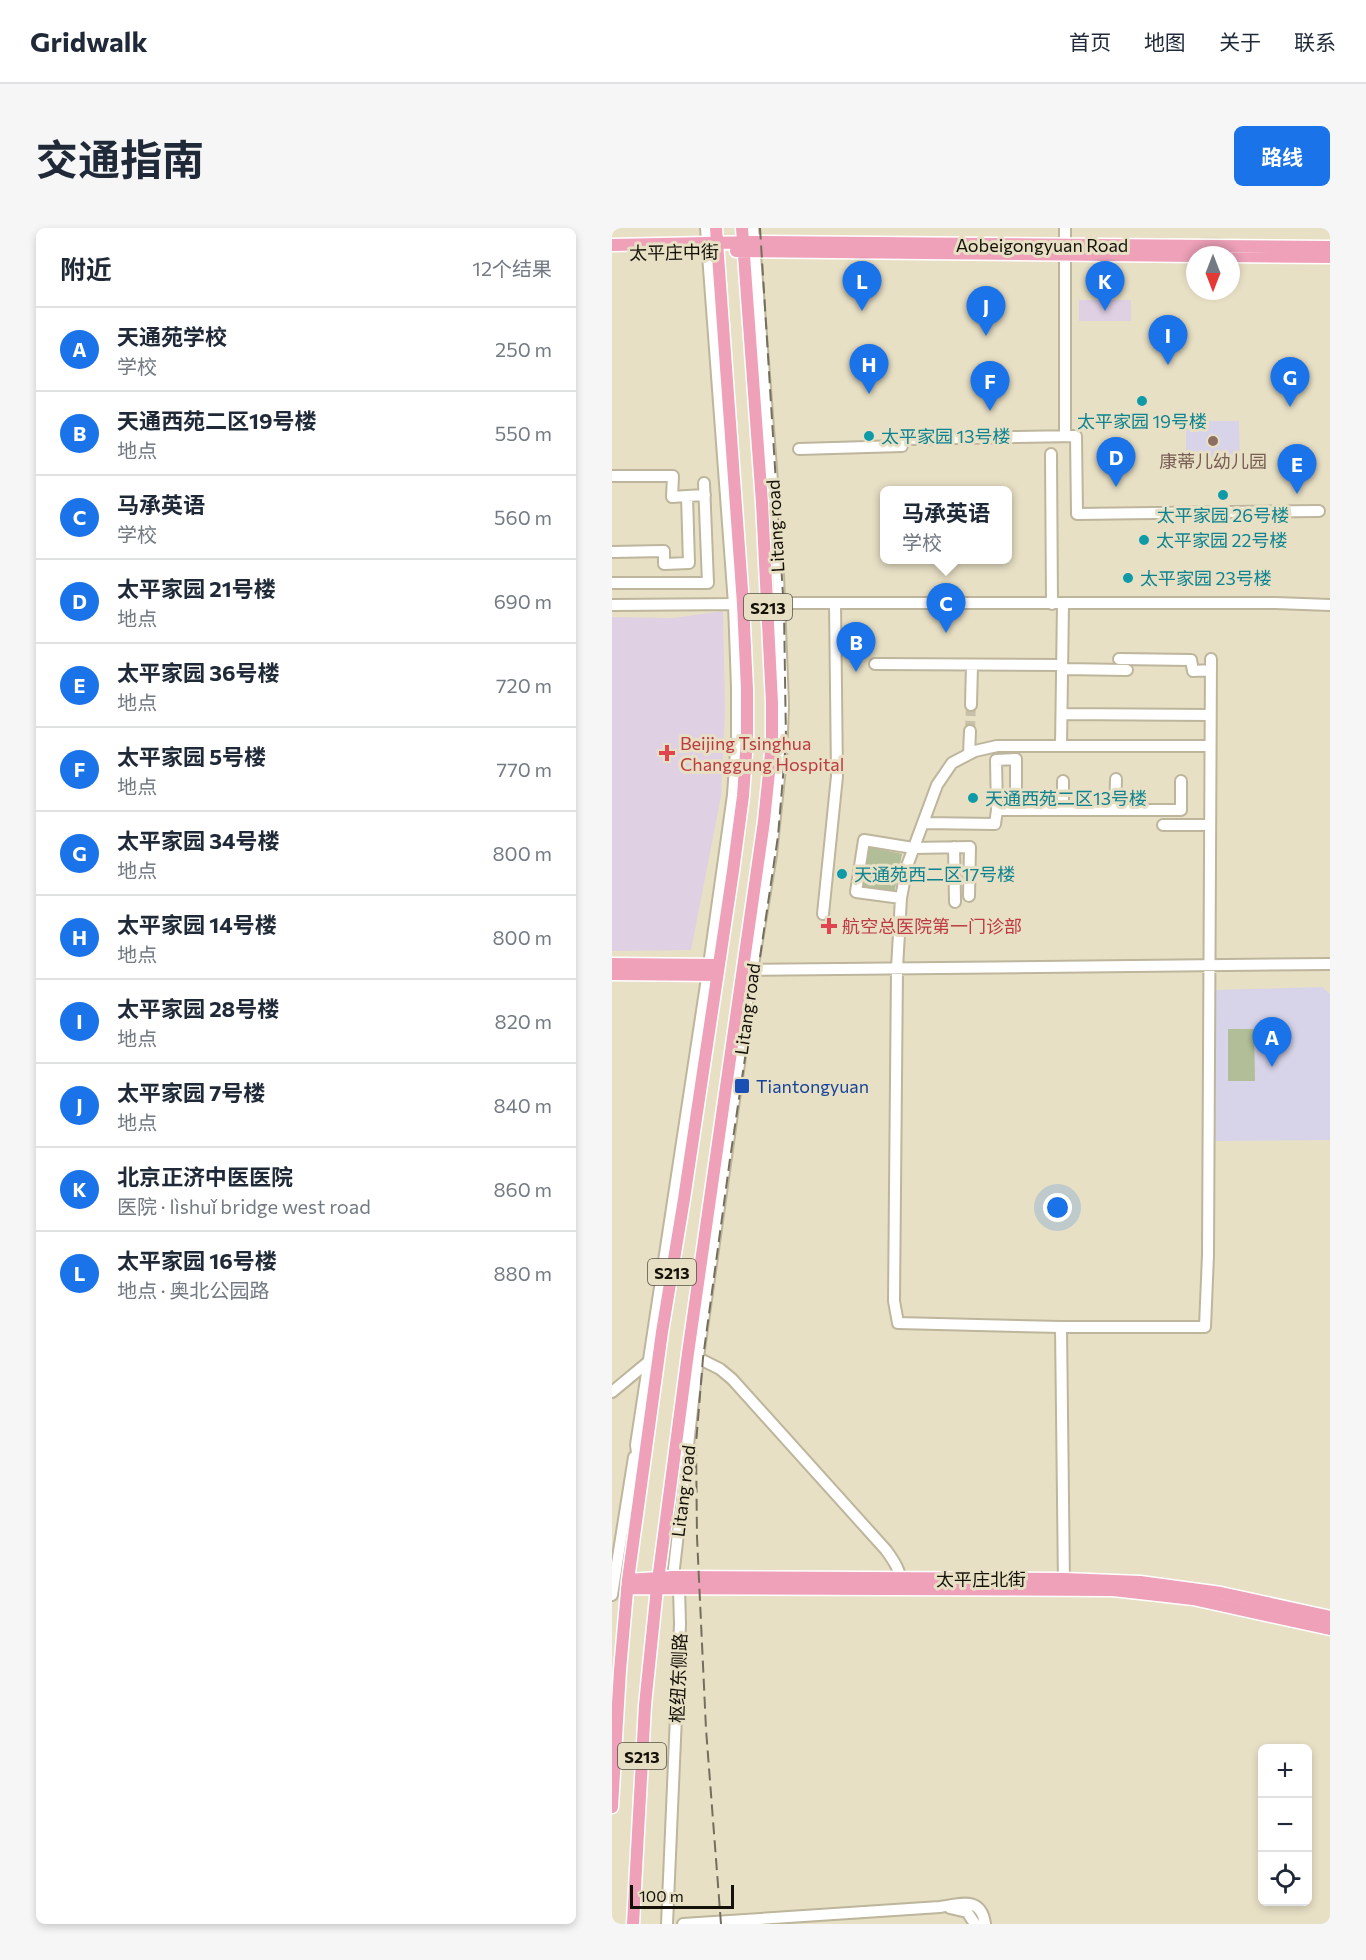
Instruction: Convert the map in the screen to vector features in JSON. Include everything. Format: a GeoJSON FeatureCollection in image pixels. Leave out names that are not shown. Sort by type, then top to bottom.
{"type":"FeatureCollection","features":[{"type":"Feature","properties":{"kind":"main road","name":"Litang road"},"geometry":{"type":"LineString","coordinates":[[612,1807],[627,1584],[662,1332],[684,1199],[713,970],[743,796],[747,740],[747,698],[712,248],[716,228]]}},
{"type":"Feature","properties":{"kind":"main road","name":"Litang road"},"geometry":{"type":"LineString","coordinates":[[633,1924],[645,1705],[658,1583],[693,1355],[747,970],[771,742],[773,603],[746,248],[742,228]]}},
{"type":"Feature","properties":{"kind":"main road","name":"太平庄中街"},"geometry":{"type":"LineString","coordinates":[[612,245],[712,248]]}},
{"type":"Feature","properties":{"kind":"main road","name":"Aobeigongyuan Road"},"geometry":{"type":"LineString","coordinates":[[712,248],[1065,250],[1330,247]]}},
{"type":"Feature","properties":{"kind":"main road","name":"太平庄中街"},"geometry":{"type":"LineString","coordinates":[[612,252],[712,248]]}},
{"type":"Feature","properties":{"kind":"main road"},"geometry":{"type":"LineString","coordinates":[[1065,250],[1186,256]]}},
{"type":"Feature","properties":{"kind":"main road"},"geometry":{"type":"LineString","coordinates":[[1240,256],[1330,257]]}},
{"type":"Feature","properties":{"kind":"main road"},"geometry":{"type":"LineString","coordinates":[[612,964],[713,970]]}},
{"type":"Feature","properties":{"kind":"main road"},"geometry":{"type":"LineString","coordinates":[[612,974],[713,970]]}},
{"type":"Feature","properties":{"kind":"main road","name":"太平庄北街"},"geometry":{"type":"LineString","coordinates":[[627,1584],[1140,1582],[1194,1588],[1330,1617]]}},
{"type":"Feature","properties":{"kind":"main road","name":"太平庄北街"},"geometry":{"type":"LineString","coordinates":[[1064,1584],[1167,1595],[1228,1605],[1330,1629]]}},
{"type":"Feature","properties":{"kind":"street","name":"Litang road"},"geometry":{"type":"LineString","coordinates":[[706,228],[712,248]]}},
{"type":"Feature","properties":{"kind":"street","name":"Litang road"},"geometry":{"type":"LineString","coordinates":[[746,248],[753,228]]}},
{"type":"Feature","properties":{"kind":"street"},"geometry":{"type":"LineString","coordinates":[[1065,228],[1065,436]]}},
{"type":"Feature","properties":{"kind":"street"},"geometry":{"type":"LineString","coordinates":[[798,449],[902,446],[903,439],[1076,436],[1077,514],[1319,511]]}},
{"type":"Feature","properties":{"kind":"street"},"geometry":{"type":"LineString","coordinates":[[1051,453],[1061,667],[1061,746]]}},
{"type":"Feature","properties":{"kind":"street"},"geometry":{"type":"LineString","coordinates":[[612,476],[673,476],[672,497],[705,495]]}},
{"type":"Feature","properties":{"kind":"street"},"geometry":{"type":"LineString","coordinates":[[612,583],[708,583],[704,483]]}},
{"type":"Feature","properties":{"kind":"street"},"geometry":{"type":"LineString","coordinates":[[687,496],[689,563]]}},
{"type":"Feature","properties":{"kind":"street"},"geometry":{"type":"LineString","coordinates":[[612,552],[664,551],[664,564],[708,563]]}},
{"type":"Feature","properties":{"kind":"street"},"geometry":{"type":"LineString","coordinates":[[773,603],[1330,604]]}},
{"type":"Feature","properties":{"kind":"street"},"geometry":{"type":"LineString","coordinates":[[823,914],[837,776],[835,603]]}},
{"type":"Feature","properties":{"kind":"street"},"geometry":{"type":"LineString","coordinates":[[612,605],[738,604]]}},
{"type":"Feature","properties":{"kind":"street"},"geometry":{"type":"LineString","coordinates":[[1119,659],[1191,660],[1193,671],[1211,670]]}},
{"type":"Feature","properties":{"kind":"street"},"geometry":{"type":"LineString","coordinates":[[1210,746],[997,746],[975,751],[952,763],[937,785],[907,866],[901,898],[897,968],[894,1301],[898,1323],[1061,1327],[1205,1327],[1208,1255],[1211,659]]}},
{"type":"Feature","properties":{"kind":"street"},"geometry":{"type":"LineString","coordinates":[[875,664],[1127,670]]}},
{"type":"Feature","properties":{"kind":"street"},"geometry":{"type":"LineString","coordinates":[[971,705],[972,665]]}},
{"type":"Feature","properties":{"kind":"street"},"geometry":{"type":"LineString","coordinates":[[1062,714],[1210,715]]}},
{"type":"Feature","properties":{"kind":"street"},"geometry":{"type":"LineString","coordinates":[[969,754],[970,731]]}},
{"type":"Feature","properties":{"kind":"street"},"geometry":{"type":"LineString","coordinates":[[923,823],[996,824],[996,760],[1016,759],[1016,809]]}},
{"type":"Feature","properties":{"kind":"street"},"geometry":{"type":"LineString","coordinates":[[1115,810],[1116,779]]}},
{"type":"Feature","properties":{"kind":"street"},"geometry":{"type":"LineString","coordinates":[[1063,781],[1063,809]]}},
{"type":"Feature","properties":{"kind":"street"},"geometry":{"type":"LineString","coordinates":[[997,810],[1181,810],[1181,781]]}},
{"type":"Feature","properties":{"kind":"street"},"geometry":{"type":"LineString","coordinates":[[1163,825],[1210,825]]}},
{"type":"Feature","properties":{"kind":"street"},"geometry":{"type":"LineString","coordinates":[[901,898],[856,892],[864,840],[913,848],[970,847],[969,896]]}},
{"type":"Feature","properties":{"kind":"street"},"geometry":{"type":"LineString","coordinates":[[954,847],[956,902]]}},
{"type":"Feature","properties":{"kind":"street"},"geometry":{"type":"LineString","coordinates":[[747,970],[1330,964]]}},
{"type":"Feature","properties":{"kind":"street","name":"Litang road"},"geometry":{"type":"LineString","coordinates":[[642,1488],[636,1445],[647,1363],[713,970]]}},
{"type":"Feature","properties":{"kind":"street"},"geometry":{"type":"LineString","coordinates":[[1061,1327],[1064,1584]]}},
{"type":"Feature","properties":{"kind":"street","name":"Litang road"},"geometry":{"type":"LineString","coordinates":[[676,1583],[693,1355]]}},
{"type":"Feature","properties":{"kind":"street"},"geometry":{"type":"LineString","coordinates":[[693,1355],[720,1369],[732,1379],[886,1550],[895,1563],[901,1584]]}},
{"type":"Feature","properties":{"kind":"street"},"geometry":{"type":"LineString","coordinates":[[612,1392],[647,1363]]}},
{"type":"Feature","properties":{"kind":"street"},"geometry":{"type":"LineString","coordinates":[[612,1595],[636,1445]]}},
{"type":"Feature","properties":{"kind":"street","name":"枢纽东侧路"},"geometry":{"type":"LineString","coordinates":[[668,1924],[680,1624],[676,1583]]}},
{"type":"Feature","properties":{"kind":"street"},"geometry":{"type":"LineString","coordinates":[[613,1584],[627,1584]]}},
{"type":"Feature","properties":{"kind":"street"},"geometry":{"type":"LineString","coordinates":[[683,1924],[940,1907],[966,1903],[976,1905],[982,1911],[985,1924]]}},
{"type":"Feature","properties":{"kind":"street"},"geometry":{"type":"LineString","coordinates":[[940,1907],[967,1912],[975,1924]]}},
{"type":"Feature","properties":{"kind":"shaded area"},"geometry":{"type":"Polygon","coordinates":[[[1079,300],[1131,300],[1131,321],[1079,321],[1079,300]]]}},
{"type":"Feature","properties":{"kind":"shaded area","name":"康蒂儿幼儿园"},"geometry":{"type":"Polygon","coordinates":[[[1186,421],[1239,421],[1240,462],[1186,462],[1186,421]]]}},
{"type":"Feature","properties":{"kind":"shaded area","name":"Beijing Tsinghua Changgung Hospital"},"geometry":{"type":"Polygon","coordinates":[[[723,611],[725,710],[721,796],[691,950],[612,951],[612,617],[673,618],[723,611]]]}},
{"type":"Feature","properties":{"kind":"shaded area"},"geometry":{"type":"Polygon","coordinates":[[[1322,987],[1330,994],[1330,1140],[1215,1141],[1213,990],[1322,987]]]}},
{"type":"Feature","properties":{"kind":"green space"},"geometry":{"type":"Polygon","coordinates":[[[869,847],[902,854],[894,894],[862,887],[869,847]]]}},
{"type":"Feature","properties":{"kind":"green space"},"geometry":{"type":"Polygon","coordinates":[[[1228,1029],[1254,1029],[1255,1081],[1228,1081],[1228,1029]]]}},
{"type":"Feature","properties":{"kind":"tunnel"},"geometry":{"type":"LineString","coordinates":[[970,731],[971,705]]}},
{"type":"Feature","properties":{"kind":"railway"},"geometry":{"type":"LineString","coordinates":[[721,1924],[706,1729],[697,1537],[696,1444],[703,1358],[778,836],[786,741],[784,611],[760,228]]}},
{"type":"Feature","properties":{"kind":"place","name":"太平家园 16号楼"},"geometry":{"type":"Point","coordinates":[862,311]}},
{"type":"Feature","properties":{"kind":"place","name":"北京正济中医医院"},"geometry":{"type":"Point","coordinates":[1105,311]}},
{"type":"Feature","properties":{"kind":"place","name":"太平家园 7号楼"},"geometry":{"type":"Point","coordinates":[986,336]}},
{"type":"Feature","properties":{"kind":"place","name":"太平家园 28号楼"},"geometry":{"type":"Point","coordinates":[1168,365]}},
{"type":"Feature","properties":{"kind":"place","name":"太平家园 14号楼"},"geometry":{"type":"Point","coordinates":[869,394]}},
{"type":"Feature","properties":{"kind":"place","name":"太平家园 19号楼"},"geometry":{"type":"Point","coordinates":[1142,401]}},
{"type":"Feature","properties":{"kind":"place","name":"太平家园 34号楼"},"geometry":{"type":"Point","coordinates":[1290,407]}},
{"type":"Feature","properties":{"kind":"place","name":"太平家园 5号楼"},"geometry":{"type":"Point","coordinates":[990,411]}},
{"type":"Feature","properties":{"kind":"place","name":"太平家园 13号楼"},"geometry":{"type":"Point","coordinates":[869,436]}},
{"type":"Feature","properties":{"kind":"place","name":"康蒂儿幼儿园"},"geometry":{"type":"Point","coordinates":[1213,441]}},
{"type":"Feature","properties":{"kind":"place","name":"太平家园 21号楼"},"geometry":{"type":"Point","coordinates":[1116,487]}},
{"type":"Feature","properties":{"kind":"place","name":"太平家园 36号楼"},"geometry":{"type":"Point","coordinates":[1297,494]}},
{"type":"Feature","properties":{"kind":"place","name":"太平家园 26号楼"},"geometry":{"type":"Point","coordinates":[1223,495]}},
{"type":"Feature","properties":{"kind":"place","name":"太平家园 22号楼"},"geometry":{"type":"Point","coordinates":[1144,540]}},
{"type":"Feature","properties":{"kind":"place","name":"太平家园 23号楼"},"geometry":{"type":"Point","coordinates":[1128,578]}},
{"type":"Feature","properties":{"kind":"place","name":"马承英语"},"geometry":{"type":"Point","coordinates":[946,633]}},
{"type":"Feature","properties":{"kind":"place","name":"天通西苑二区19号楼"},"geometry":{"type":"Point","coordinates":[856,672]}},
{"type":"Feature","properties":{"kind":"place","name":"Beijing Tsinghua Changgung Hospital"},"geometry":{"type":"Point","coordinates":[667,753]}},
{"type":"Feature","properties":{"kind":"place","name":"天通西苑二区13号楼"},"geometry":{"type":"Point","coordinates":[973,798]}},
{"type":"Feature","properties":{"kind":"place","name":"天通苑西二区17号楼"},"geometry":{"type":"Point","coordinates":[842,874]}},
{"type":"Feature","properties":{"kind":"place","name":"航空总医院第一门诊部"},"geometry":{"type":"Point","coordinates":[829,926]}},
{"type":"Feature","properties":{"kind":"place","name":"天通苑学校"},"geometry":{"type":"Point","coordinates":[1272,1067]}},
{"type":"Feature","properties":{"kind":"place","name":"Tiantongyuan"},"geometry":{"type":"Point","coordinates":[742,1086]}}]}
